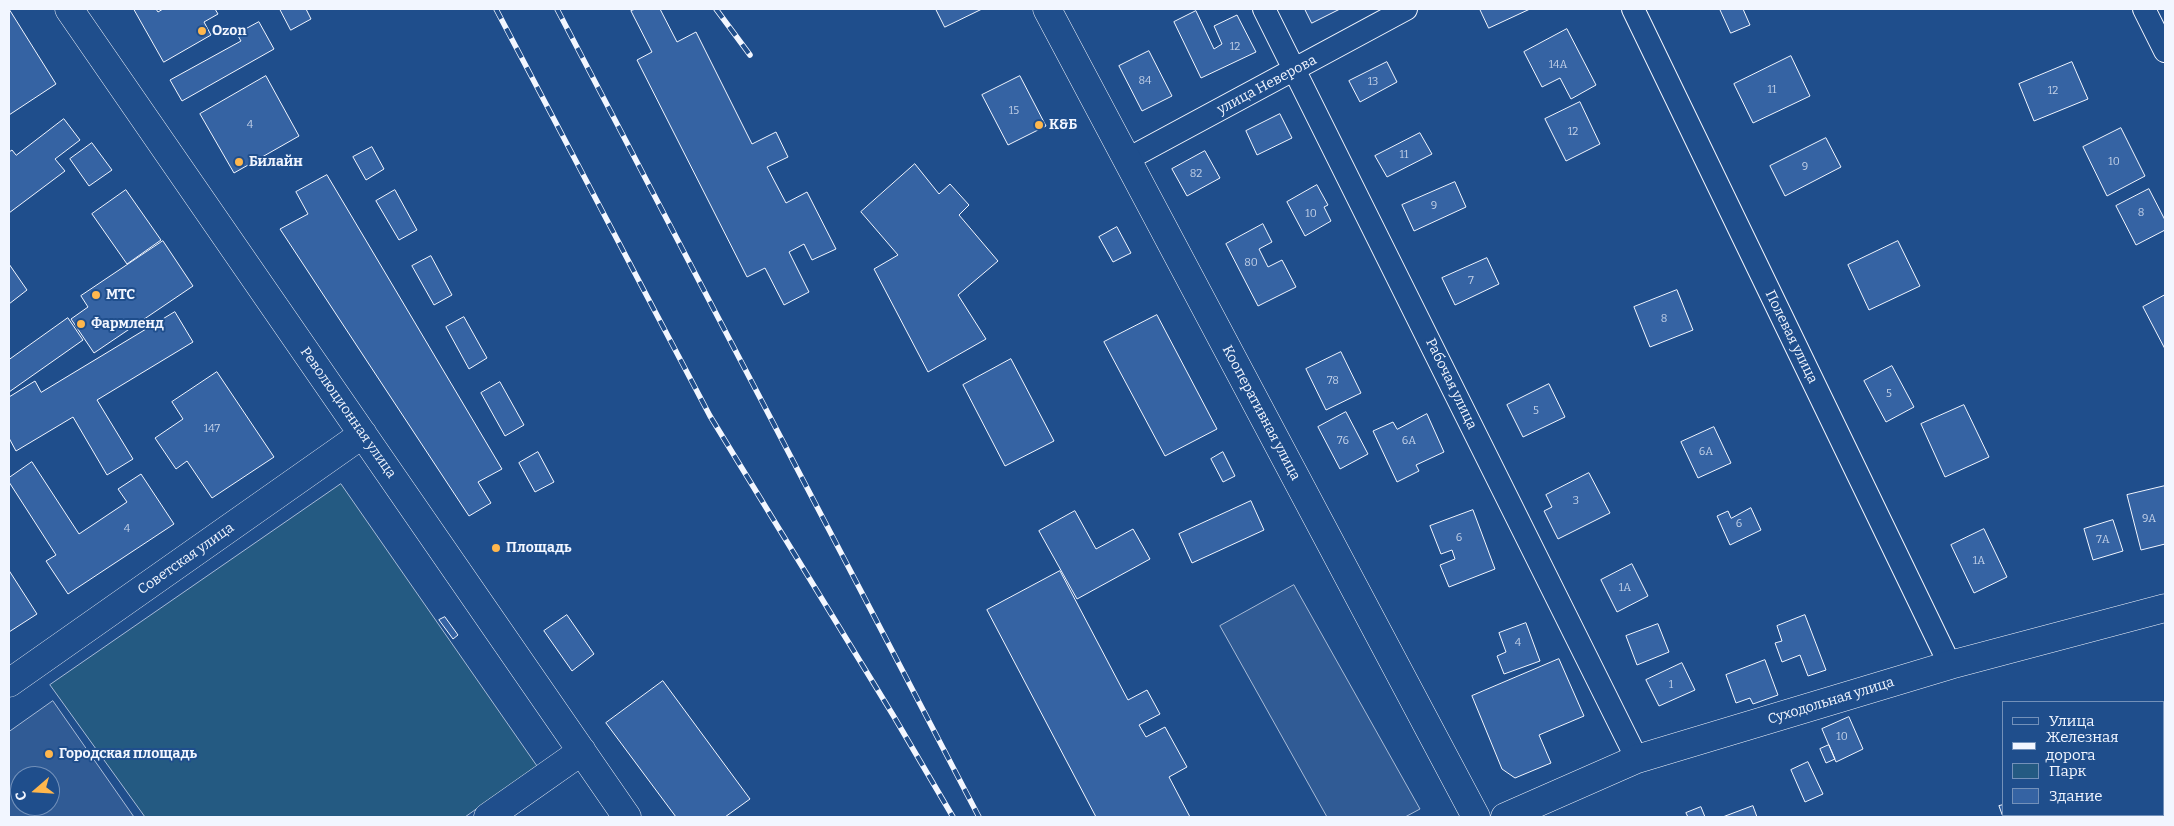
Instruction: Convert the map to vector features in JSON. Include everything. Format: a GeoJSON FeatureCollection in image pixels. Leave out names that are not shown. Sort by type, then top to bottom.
{"type":"FeatureCollection","features":[{"type":"Feature","properties":{"kind":"street","name":"Революционная улица"},"geometry":{"type":"LineString","coordinates":[[69,9],[627,817]]}},
{"type":"Feature","properties":{"kind":"street","name":"Кооперативная улица"},"geometry":{"type":"LineString","coordinates":[[1047,9],[1476,817]]}},
{"type":"Feature","properties":{"kind":"street","name":"Рабочая улица"},"geometry":{"type":"LineString","coordinates":[[1264,9],[1637,759]]}},
{"type":"Feature","properties":{"kind":"street","name":"улица Неверова"},"geometry":{"type":"LineString","coordinates":[[1126,160],[1406,9]]}},
{"type":"Feature","properties":{"kind":"street","name":"Полевая улица"},"geometry":{"type":"LineString","coordinates":[[1633,9],[1950,665]]}},
{"type":"Feature","properties":{"kind":"street"},"geometry":{"type":"LineString","coordinates":[[2144,9],[2165,51]]}},
{"type":"Feature","properties":{"kind":"street","name":"Советская улица"},"geometry":{"type":"LineString","coordinates":[[9,683],[363,434]]}},
{"type":"Feature","properties":{"kind":"street","name":"Суходольная улица"},"geometry":{"type":"LineString","coordinates":[[1504,817],[1637,759],[1950,665],[2165,608]]}},
{"type":"Feature","properties":{"kind":"street"},"geometry":{"type":"LineString","coordinates":[[488,817],[582,751]]}},
{"type":"Feature","properties":{"kind":"green space"},"geometry":{"type":"Polygon","coordinates":[[[341,484],[537,766],[465,817],[145,817],[50,685],[341,484]]]}},
{"type":"Feature","properties":{"kind":"shaded area"},"geometry":{"type":"Polygon","coordinates":[[[1294,585],[1420,809],[1405,817],[1327,817],[1220,626],[1294,585]]]}},
{"type":"Feature","properties":{"kind":"shaded area","name":"Городская площадь"},"geometry":{"type":"Polygon","coordinates":[[[53,701],[134,817],[9,817],[9,732],[53,701]]]}},
{"type":"Feature","properties":{"kind":"building"},"geometry":{"type":"Polygon","coordinates":[[[9,9],[56,84],[9,115],[9,9]]]}},
{"type":"Feature","properties":{"kind":"building"},"geometry":{"type":"Polygon","coordinates":[[[134,9],[156,9],[158,12],[163,9],[215,9],[218,14],[204,22],[211,35],[164,62],[134,9]]]}},
{"type":"Feature","properties":{"kind":"building"},"geometry":{"type":"Polygon","coordinates":[[[280,9],[306,9],[311,19],[291,30],[280,9]]]}},
{"type":"Feature","properties":{"kind":"building"},"geometry":{"type":"Polygon","coordinates":[[[636,9],[660,9],[677,42],[696,32],[752,144],[776,132],[788,157],[767,167],[786,203],[807,192],[836,249],[812,260],[804,244],[789,252],[809,292],[784,305],[765,268],[747,277],[637,60],[652,52],[631,11],[636,9]]]}},
{"type":"Feature","properties":{"kind":"building"},"geometry":{"type":"Polygon","coordinates":[[[936,9],[982,9],[945,27],[936,9]]]}},
{"type":"Feature","properties":{"kind":"building"},"geometry":{"type":"Polygon","coordinates":[[[1305,9],[1340,9],[1312,23],[1305,9]]]}},
{"type":"Feature","properties":{"kind":"building"},"geometry":{"type":"Polygon","coordinates":[[[1480,9],[1530,9],[1489,28],[1480,9]]]}},
{"type":"Feature","properties":{"kind":"building"},"geometry":{"type":"Polygon","coordinates":[[[1720,9],[1743,9],[1750,25],[1731,33],[1720,9]]]}},
{"type":"Feature","properties":{"kind":"building"},"geometry":{"type":"Polygon","coordinates":[[[1196,11],[1214,49],[1222,44],[1214,26],[1237,15],[1256,52],[1201,78],[1174,22],[1196,11]]]}},
{"type":"Feature","properties":{"kind":"building"},"geometry":{"type":"Polygon","coordinates":[[[259,22],[274,49],[182,101],[170,80],[241,41],[237,34],[259,22]]]}},
{"type":"Feature","properties":{"kind":"building"},"geometry":{"type":"Polygon","coordinates":[[[1567,29],[1596,85],[1571,99],[1560,78],[1542,87],[1524,52],[1567,29]]]}},
{"type":"Feature","properties":{"kind":"building"},"geometry":{"type":"Polygon","coordinates":[[[1149,51],[1172,96],[1142,111],[1119,66],[1149,51]]]}},
{"type":"Feature","properties":{"kind":"building"},"geometry":{"type":"Polygon","coordinates":[[[1791,56],[1810,96],[1753,123],[1734,84],[1791,56]]]}},
{"type":"Feature","properties":{"kind":"building"},"geometry":{"type":"Polygon","coordinates":[[[1387,62],[1397,82],[1360,102],[1349,81],[1387,62]]]}},
{"type":"Feature","properties":{"kind":"building"},"geometry":{"type":"Polygon","coordinates":[[[2072,62],[2088,99],[2034,121],[2019,84],[2072,62]]]}},
{"type":"Feature","properties":{"kind":"building"},"geometry":{"type":"Polygon","coordinates":[[[266,76],[299,136],[234,173],[200,114],[266,76]]]}},
{"type":"Feature","properties":{"kind":"building"},"geometry":{"type":"Polygon","coordinates":[[[1020,76],[1046,126],[1008,145],[982,95],[1020,76]]]}},
{"type":"Feature","properties":{"kind":"building"},"geometry":{"type":"Polygon","coordinates":[[[1580,102],[1600,144],[1566,161],[1545,119],[1580,102]]]}},
{"type":"Feature","properties":{"kind":"building"},"geometry":{"type":"Polygon","coordinates":[[[1280,114],[1292,138],[1257,155],[1246,131],[1280,114]]]}},
{"type":"Feature","properties":{"kind":"building"},"geometry":{"type":"Polygon","coordinates":[[[64,119],[80,140],[55,159],[65,171],[9,213],[9,152],[12,150],[16,155],[64,119]]]}},
{"type":"Feature","properties":{"kind":"building"},"geometry":{"type":"Polygon","coordinates":[[[2121,128],[2145,176],[2107,196],[2083,147],[2121,128]]]}},
{"type":"Feature","properties":{"kind":"building"},"geometry":{"type":"Polygon","coordinates":[[[1420,133],[1432,154],[1387,177],[1375,156],[1420,133]]]}},
{"type":"Feature","properties":{"kind":"building"},"geometry":{"type":"Polygon","coordinates":[[[1826,138],[1841,167],[1785,196],[1770,166],[1826,138]]]}},
{"type":"Feature","properties":{"kind":"building"},"geometry":{"type":"Polygon","coordinates":[[[92,143],[112,170],[89,186],[70,159],[92,143]]]}},
{"type":"Feature","properties":{"kind":"building"},"geometry":{"type":"Polygon","coordinates":[[[372,147],[384,169],[366,180],[353,157],[372,147]]]}},
{"type":"Feature","properties":{"kind":"building"},"geometry":{"type":"Polygon","coordinates":[[[1205,151],[1220,178],[1187,196],[1172,169],[1205,151]]]}},
{"type":"Feature","properties":{"kind":"building"},"geometry":{"type":"Polygon","coordinates":[[[915,164],[939,194],[950,184],[969,205],[959,215],[998,261],[958,295],[986,339],[928,372],[874,269],[898,255],[861,212],[915,164]]]}},
{"type":"Feature","properties":{"kind":"building"},"geometry":{"type":"Polygon","coordinates":[[[327,175],[502,469],[478,482],[491,503],[469,516],[280,229],[308,214],[296,192],[327,175]]]}},
{"type":"Feature","properties":{"kind":"building"},"geometry":{"type":"Polygon","coordinates":[[[1455,182],[1466,207],[1414,231],[1402,205],[1455,182]]]}},
{"type":"Feature","properties":{"kind":"building"},"geometry":{"type":"Polygon","coordinates":[[[1317,185],[1328,205],[1324,207],[1331,221],[1305,236],[1287,202],[1317,185]]]}},
{"type":"Feature","properties":{"kind":"building"},"geometry":{"type":"Polygon","coordinates":[[[2149,189],[2165,220],[2165,230],[2136,245],[2116,206],[2149,189]]]}},
{"type":"Feature","properties":{"kind":"building"},"geometry":{"type":"Polygon","coordinates":[[[126,190],[161,240],[127,264],[92,214],[126,190]]]}},
{"type":"Feature","properties":{"kind":"building"},"geometry":{"type":"Polygon","coordinates":[[[395,190],[417,230],[399,240],[376,201],[395,190]]]}},
{"type":"Feature","properties":{"kind":"building"},"geometry":{"type":"Polygon","coordinates":[[[1263,224],[1272,242],[1259,249],[1268,267],[1282,260],[1296,287],[1258,306],[1226,244],[1263,224]]]}},
{"type":"Feature","properties":{"kind":"building"},"geometry":{"type":"Polygon","coordinates":[[[1117,227],[1131,253],[1113,262],[1099,237],[1117,227]]]}},
{"type":"Feature","properties":{"kind":"building"},"geometry":{"type":"Polygon","coordinates":[[[163,241],[193,286],[94,353],[71,319],[88,307],[81,296],[163,241]]]}},
{"type":"Feature","properties":{"kind":"building"},"geometry":{"type":"Polygon","coordinates":[[[1898,241],[1920,286],[1869,310],[1848,265],[1898,241]]]}},
{"type":"Feature","properties":{"kind":"building"},"geometry":{"type":"Polygon","coordinates":[[[431,256],[452,295],[434,305],[412,266],[431,256]]]}},
{"type":"Feature","properties":{"kind":"building"},"geometry":{"type":"Polygon","coordinates":[[[1487,258],[1499,284],[1455,305],[1442,278],[1487,258]]]}},
{"type":"Feature","properties":{"kind":"building"},"geometry":{"type":"Polygon","coordinates":[[[9,264],[27,290],[9,304],[9,264]]]}},
{"type":"Feature","properties":{"kind":"building"},"geometry":{"type":"Polygon","coordinates":[[[1677,290],[1693,330],[1650,347],[1634,307],[1677,290]]]}},
{"type":"Feature","properties":{"kind":"building"},"geometry":{"type":"Polygon","coordinates":[[[2165,295],[2165,349],[2143,307],[2165,295]]]}},
{"type":"Feature","properties":{"kind":"building"},"geometry":{"type":"Polygon","coordinates":[[[175,312],[193,342],[97,400],[133,459],[107,475],[73,417],[16,451],[9,438],[9,397],[35,381],[41,392],[175,312]]]}},
{"type":"Feature","properties":{"kind":"building"},"geometry":{"type":"Polygon","coordinates":[[[1157,315],[1217,429],[1165,456],[1104,342],[1157,315]]]}},
{"type":"Feature","properties":{"kind":"building"},"geometry":{"type":"Polygon","coordinates":[[[464,317],[487,358],[469,369],[446,327],[464,317]]]}},
{"type":"Feature","properties":{"kind":"building"},"geometry":{"type":"Polygon","coordinates":[[[68,318],[83,340],[9,392],[9,360],[68,318]]]}},
{"type":"Feature","properties":{"kind":"building"},"geometry":{"type":"Polygon","coordinates":[[[1341,352],[1361,393],[1326,410],[1306,369],[1341,352]]]}},
{"type":"Feature","properties":{"kind":"building"},"geometry":{"type":"Polygon","coordinates":[[[1011,359],[1054,441],[1005,466],[963,385],[1011,359]]]}},
{"type":"Feature","properties":{"kind":"building"},"geometry":{"type":"Polygon","coordinates":[[[1892,366],[1914,407],[1886,422],[1864,381],[1892,366]]]}},
{"type":"Feature","properties":{"kind":"building"},"geometry":{"type":"Polygon","coordinates":[[[217,372],[274,457],[212,498],[187,461],[176,469],[155,438],[183,419],[172,402],[217,372]]]}},
{"type":"Feature","properties":{"kind":"building"},"geometry":{"type":"Polygon","coordinates":[[[500,382],[524,425],[505,436],[481,393],[500,382]]]}},
{"type":"Feature","properties":{"kind":"building"},"geometry":{"type":"Polygon","coordinates":[[[1549,384],[1565,417],[1523,437],[1507,405],[1549,384]]]}},
{"type":"Feature","properties":{"kind":"building"},"geometry":{"type":"Polygon","coordinates":[[[1964,405],[1989,457],[1945,477],[1921,424],[1964,405]]]}},
{"type":"Feature","properties":{"kind":"building"},"geometry":{"type":"Polygon","coordinates":[[[1346,412],[1368,454],[1340,469],[1318,427],[1346,412]]]}},
{"type":"Feature","properties":{"kind":"building"},"geometry":{"type":"Polygon","coordinates":[[[1427,414],[1444,452],[1416,465],[1419,471],[1397,482],[1373,431],[1393,422],[1397,429],[1427,414]]]}},
{"type":"Feature","properties":{"kind":"building"},"geometry":{"type":"Polygon","coordinates":[[[1714,427],[1731,463],[1698,478],[1681,442],[1714,427]]]}},
{"type":"Feature","properties":{"kind":"building"},"geometry":{"type":"Polygon","coordinates":[[[538,452],[554,482],[535,492],[519,463],[538,452]]]}},
{"type":"Feature","properties":{"kind":"building"},"geometry":{"type":"Polygon","coordinates":[[[1223,452],[1235,476],[1223,482],[1211,459],[1223,452]]]}},
{"type":"Feature","properties":{"kind":"building"},"geometry":{"type":"Polygon","coordinates":[[[32,462],[79,534],[127,502],[118,489],[141,474],[174,524],[68,594],[46,561],[56,555],[9,482],[9,478],[32,462]]]}},
{"type":"Feature","properties":{"kind":"building"},"geometry":{"type":"Polygon","coordinates":[[[1589,473],[1610,513],[1558,539],[1544,511],[1552,507],[1546,495],[1589,473]]]}},
{"type":"Feature","properties":{"kind":"building"},"geometry":{"type":"Polygon","coordinates":[[[2165,486],[2165,544],[2141,550],[2127,495],[2165,486]]]}},
{"type":"Feature","properties":{"kind":"building"},"geometry":{"type":"Polygon","coordinates":[[[1251,501],[1264,530],[1192,563],[1179,534],[1251,501]]]}},
{"type":"Feature","properties":{"kind":"building"},"geometry":{"type":"Polygon","coordinates":[[[1751,508],[1761,530],[1730,545],[1717,516],[1728,511],[1731,518],[1751,508]]]}},
{"type":"Feature","properties":{"kind":"building"},"geometry":{"type":"Polygon","coordinates":[[[1473,510],[1495,569],[1449,587],[1440,565],[1455,559],[1452,550],[1441,554],[1430,526],[1473,510]]]}},
{"type":"Feature","properties":{"kind":"building"},"geometry":{"type":"Polygon","coordinates":[[[1075,511],[1096,549],[1133,529],[1150,559],[1077,599],[1039,531],[1075,511]]]}},
{"type":"Feature","properties":{"kind":"building"},"geometry":{"type":"Polygon","coordinates":[[[2113,520],[2123,551],[2093,560],[2084,529],[2113,520]]]}},
{"type":"Feature","properties":{"kind":"building"},"geometry":{"type":"Polygon","coordinates":[[[1984,529],[2007,577],[1974,593],[1951,545],[1984,529]]]}},
{"type":"Feature","properties":{"kind":"building"},"geometry":{"type":"Polygon","coordinates":[[[1632,564],[1648,596],[1617,612],[1601,580],[1632,564]]]}},
{"type":"Feature","properties":{"kind":"building"},"geometry":{"type":"Polygon","coordinates":[[[1060,571],[1128,700],[1147,690],[1160,714],[1139,725],[1146,737],[1165,727],[1187,767],[1169,777],[1190,817],[1096,817],[987,610],[1060,571]]]}},
{"type":"Feature","properties":{"kind":"building"},"geometry":{"type":"Polygon","coordinates":[[[9,573],[37,614],[9,632],[9,573]]]}},
{"type":"Feature","properties":{"kind":"building"},"geometry":{"type":"Polygon","coordinates":[[[567,615],[594,654],[572,671],[544,631],[567,615]]]}},
{"type":"Feature","properties":{"kind":"building"},"geometry":{"type":"Polygon","coordinates":[[[1805,615],[1826,670],[1808,676],[1800,655],[1782,662],[1775,643],[1782,641],[1777,626],[1805,615]]]}},
{"type":"Feature","properties":{"kind":"building"},"geometry":{"type":"Polygon","coordinates":[[[445,617],[458,635],[453,639],[439,620],[445,617]]]}},
{"type":"Feature","properties":{"kind":"building"},"geometry":{"type":"Polygon","coordinates":[[[1526,623],[1540,661],[1504,674],[1497,656],[1506,652],[1499,633],[1526,623]]]}},
{"type":"Feature","properties":{"kind":"building"},"geometry":{"type":"Polygon","coordinates":[[[1658,624],[1669,652],[1637,665],[1626,636],[1658,624]]]}},
{"type":"Feature","properties":{"kind":"building"},"geometry":{"type":"Polygon","coordinates":[[[1559,659],[1584,716],[1539,735],[1551,763],[1515,778],[1502,769],[1472,696],[1559,659]]]}},
{"type":"Feature","properties":{"kind":"building"},"geometry":{"type":"Polygon","coordinates":[[[1765,660],[1778,695],[1753,704],[1750,698],[1736,703],[1726,675],[1765,660]]]}},
{"type":"Feature","properties":{"kind":"building"},"geometry":{"type":"Polygon","coordinates":[[[1682,663],[1695,690],[1659,706],[1646,680],[1682,663]]]}},
{"type":"Feature","properties":{"kind":"building"},"geometry":{"type":"Polygon","coordinates":[[[663,681],[750,799],[725,817],[676,817],[606,723],[663,681]]]}},
{"type":"Feature","properties":{"kind":"building"},"geometry":{"type":"Polygon","coordinates":[[[1849,717],[1863,749],[1836,762],[1822,729],[1849,717]]]}},
{"type":"Feature","properties":{"kind":"building"},"geometry":{"type":"Polygon","coordinates":[[[1829,745],[1835,759],[1826,763],[1820,749],[1829,745]]]}},
{"type":"Feature","properties":{"kind":"building"},"geometry":{"type":"Polygon","coordinates":[[[1808,762],[1823,794],[1805,802],[1791,770],[1808,762]]]}},
{"type":"Feature","properties":{"kind":"building"},"geometry":{"type":"Polygon","coordinates":[[[2164,788],[2165,792],[2164,816],[2164,788]]]}},
{"type":"Feature","properties":{"kind":"building"},"geometry":{"type":"Polygon","coordinates":[[[1753,806],[1757,817],[1723,817],[1753,806]]]}},
{"type":"Feature","properties":{"kind":"building"},"geometry":{"type":"Polygon","coordinates":[[[1701,807],[1705,817],[1688,817],[1686,813],[1701,807]]]}},
{"type":"Feature","properties":{"kind":"building"},"geometry":{"type":"Polygon","coordinates":[[[2003,816],[2035,817],[2003,817],[2003,816]]]}},
{"type":"Feature","properties":{"kind":"railway"},"geometry":{"type":"LineString","coordinates":[[496,9],[710,416],[893,715],[953,817]]}},
{"type":"Feature","properties":{"kind":"railway"},"geometry":{"type":"LineString","coordinates":[[557,9],[979,817]]}},
{"type":"Feature","properties":{"kind":"railway"},"geometry":{"type":"LineString","coordinates":[[716,9],[750,55]]}},
{"type":"Feature","properties":{"kind":"place","name":"Ozon"},"geometry":{"type":"Point","coordinates":[202,31]}},
{"type":"Feature","properties":{"kind":"place","name":"К&Б"},"geometry":{"type":"Point","coordinates":[1039,125]}},
{"type":"Feature","properties":{"kind":"place","name":"Билайн"},"geometry":{"type":"Point","coordinates":[239,162]}},
{"type":"Feature","properties":{"kind":"place","name":"МТС"},"geometry":{"type":"Point","coordinates":[96,295]}},
{"type":"Feature","properties":{"kind":"place","name":"Фармленд"},"geometry":{"type":"Point","coordinates":[81,324]}},
{"type":"Feature","properties":{"kind":"place","name":"Площадь"},"geometry":{"type":"Point","coordinates":[496,548]}},
{"type":"Feature","properties":{"kind":"place","name":"Городская площадь"},"geometry":{"type":"Point","coordinates":[49,754]}}]}
